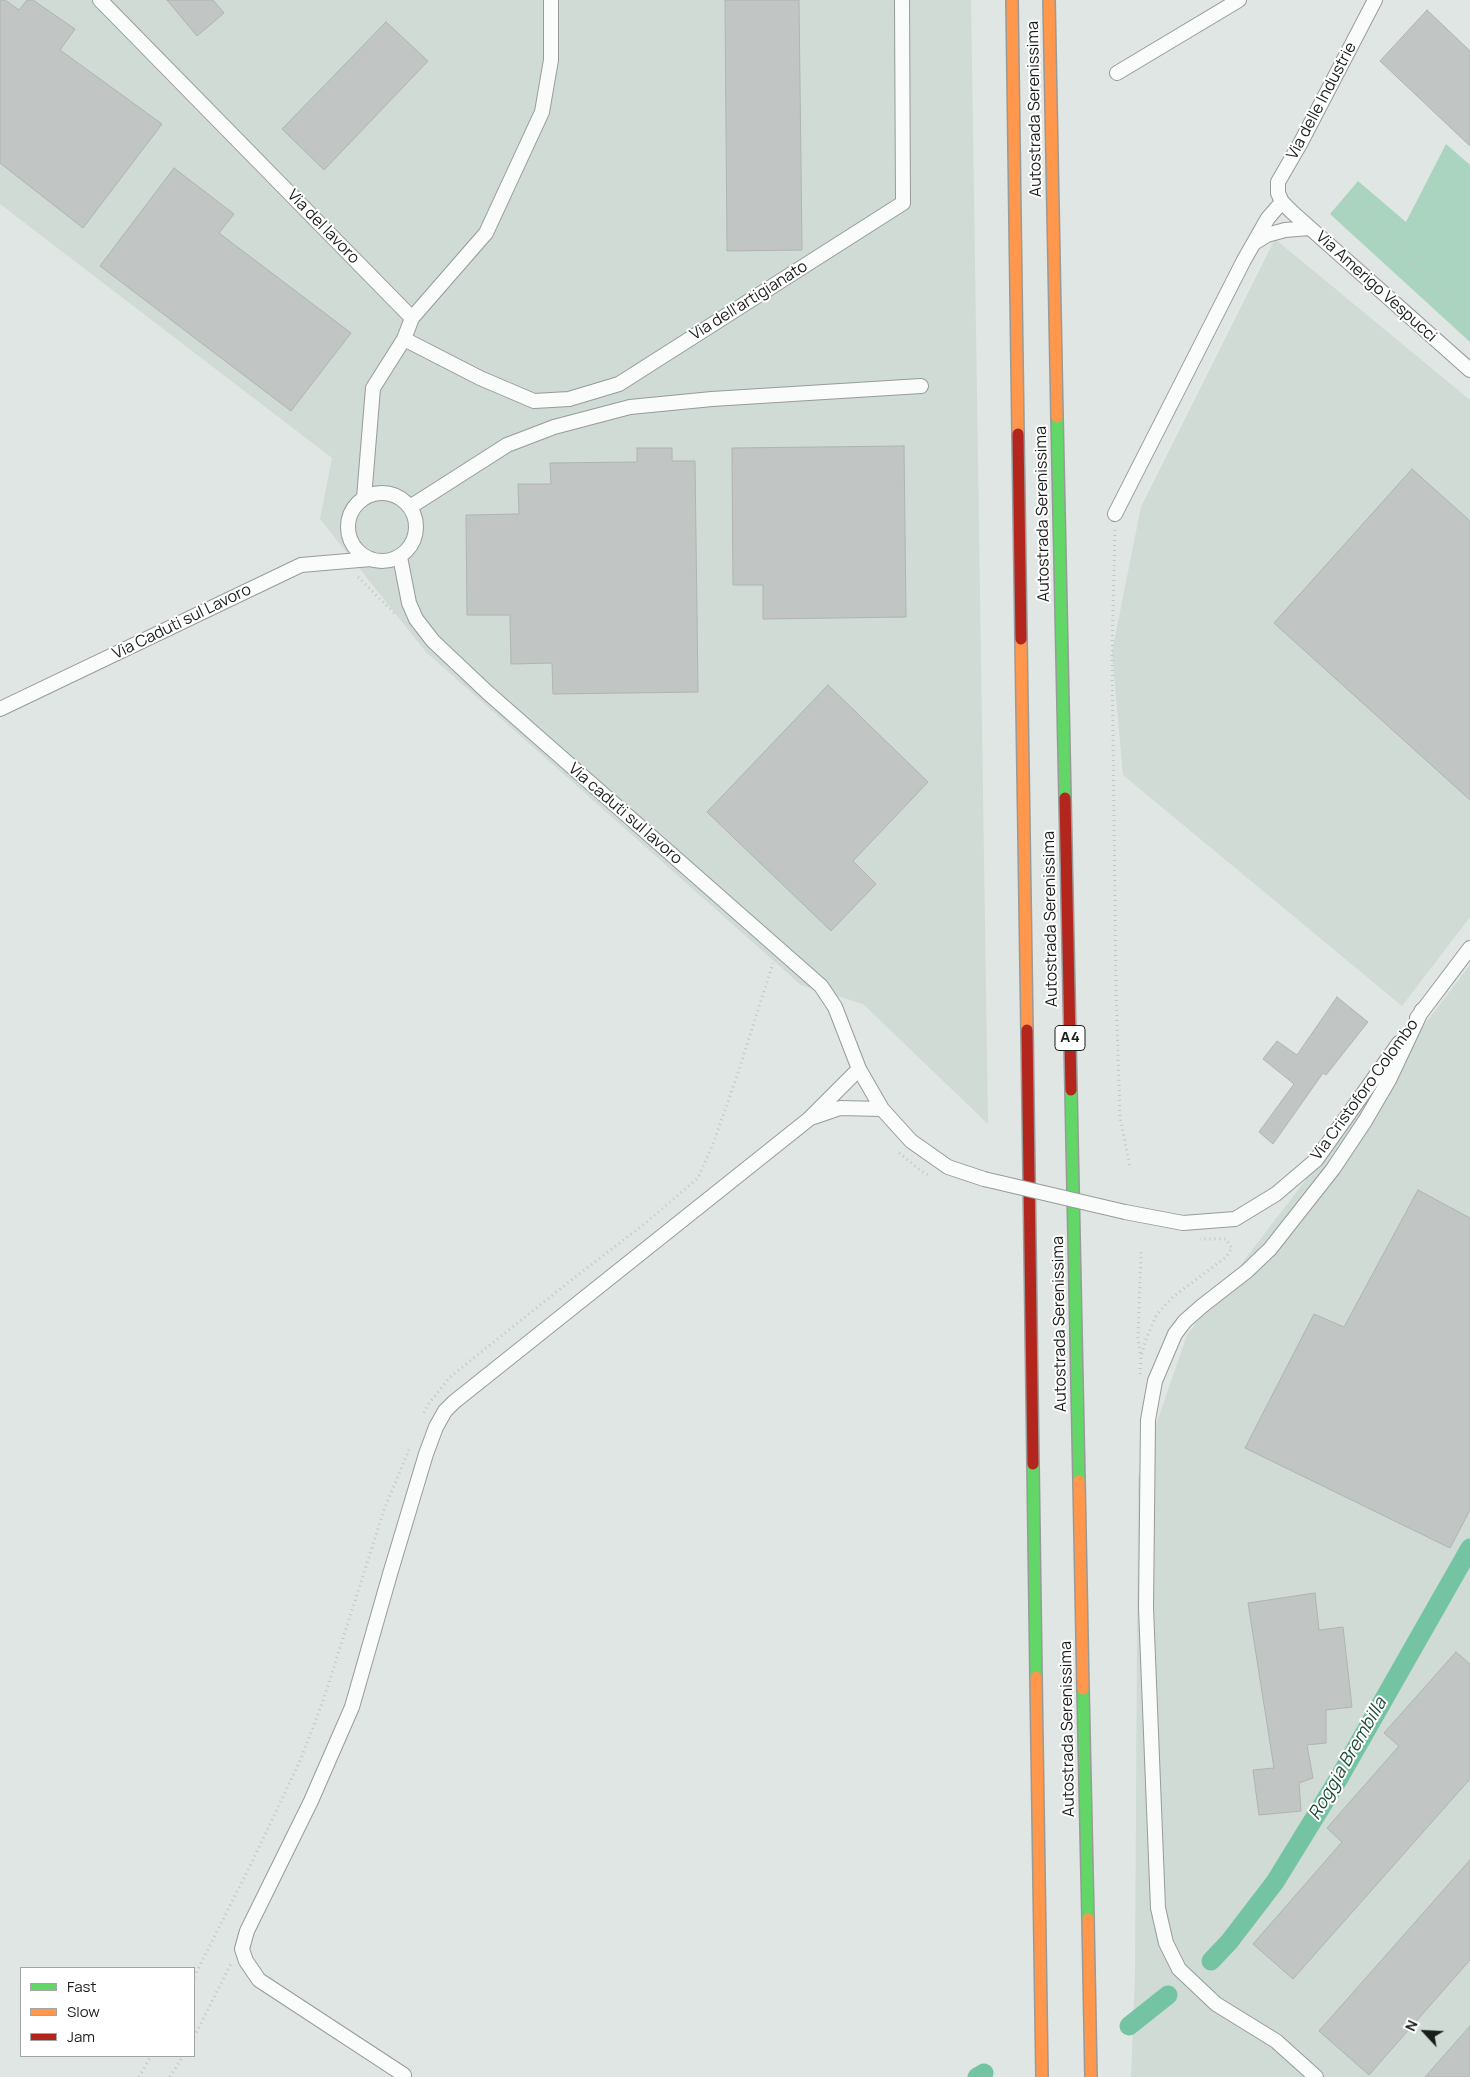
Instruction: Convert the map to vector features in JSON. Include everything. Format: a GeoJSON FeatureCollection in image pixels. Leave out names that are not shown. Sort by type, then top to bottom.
{"type":"FeatureCollection","features":[{"type":"Feature","properties":{"kind":"highway","name":"Autostrada Serenissima"},"geometry":{"type":"LineString","coordinates":[[1012,0],[1042,2077]]}},
{"type":"Feature","properties":{"kind":"highway","name":"Autostrada Serenissima"},"geometry":{"type":"LineString","coordinates":[[1049,0],[1091,2077]]}},
{"type":"Feature","properties":{"kind":"street","name":"Via del lavoro"},"geometry":{"type":"LineString","coordinates":[[100,0],[412,318]]}},
{"type":"Feature","properties":{"kind":"street"},"geometry":{"type":"LineString","coordinates":[[364,498],[373,388],[404,339],[412,318],[486,233],[542,112],[551,60],[551,0]]}},
{"type":"Feature","properties":{"kind":"street","name":"Via dell'artigianato"},"geometry":{"type":"LineString","coordinates":[[404,339],[480,378],[534,401],[568,399],[619,384],[903,204],[902,0]]}},
{"type":"Feature","properties":{"kind":"street"},"geometry":{"type":"LineString","coordinates":[[1117,73],[1240,0]]}},
{"type":"Feature","properties":{"kind":"street","name":"Via delle Industrie"},"geometry":{"type":"LineString","coordinates":[[1282,202],[1278,193],[1278,182],[1300,144],[1375,0]]}},
{"type":"Feature","properties":{"kind":"street"},"geometry":{"type":"LineString","coordinates":[[1115,514],[1253,244],[1268,218],[1282,202]]}},
{"type":"Feature","properties":{"kind":"street","name":"Via Amerigo Vespucci"},"geometry":{"type":"LineString","coordinates":[[1282,202],[1470,370]]}},
{"type":"Feature","properties":{"kind":"street"},"geometry":{"type":"LineString","coordinates":[[1253,244],[1267,235],[1285,230],[1310,228]]}},
{"type":"Feature","properties":{"kind":"street"},"geometry":{"type":"LineString","coordinates":[[410,507],[507,445],[554,427],[630,407],[712,399],[921,386]]}},
{"type":"Feature","properties":{"kind":"street"},"geometry":{"type":"LineString","coordinates":[[371,559],[361,554],[354,546],[349,531],[351,515],[356,506],[364,498],[374,494],[384,493],[402,500],[410,507],[415,517],[414,539],[408,549],[400,556]]}},
{"type":"Feature","properties":{"kind":"street","name":"Via Caduti sul Lavoro"},"geometry":{"type":"LineString","coordinates":[[0,709],[301,565],[371,559],[380,561],[400,556]]}},
{"type":"Feature","properties":{"kind":"street","name":"Via caduti sul lavoro"},"geometry":{"type":"LineString","coordinates":[[400,556],[409,602],[416,619],[433,641],[486,692],[821,986],[835,1007],[859,1069],[882,1110],[911,1142],[948,1167],[984,1179]]}},
{"type":"Feature","properties":{"kind":"street","name":"Via Cristoforo Colombo"},"geometry":{"type":"LineString","coordinates":[[984,1179],[1126,1212],[1183,1223],[1235,1219],[1276,1194],[1316,1160],[1422,1010],[1470,948]]}},
{"type":"Feature","properties":{"kind":"street"},"geometry":{"type":"LineString","coordinates":[[1316,2077],[1276,2041],[1216,2004],[1179,1969],[1166,1943],[1158,1908],[1146,1608],[1148,1420],[1155,1381],[1175,1334],[1185,1321],[1247,1272],[1270,1249],[1333,1169],[1365,1121],[1389,1080],[1422,1010]]}},
{"type":"Feature","properties":{"kind":"street"},"geometry":{"type":"LineString","coordinates":[[404,2075],[259,1980],[246,1961],[242,1948],[247,1930],[312,1801],[352,1707],[426,1454],[445,1411],[809,1119],[859,1069]]}},
{"type":"Feature","properties":{"kind":"street"},"geometry":{"type":"LineString","coordinates":[[809,1119],[840,1108],[882,1110]]}},
{"type":"Feature","properties":{"kind":"path"},"geometry":{"type":"LineString","coordinates":[[1344,198],[1470,320]]}},
{"type":"Feature","properties":{"kind":"path"},"geometry":{"type":"LineString","coordinates":[[1115,514],[1112,652],[1116,990],[1120,1116],[1130,1168]]}},
{"type":"Feature","properties":{"kind":"path"},"geometry":{"type":"LineString","coordinates":[[354,573],[397,616]]}},
{"type":"Feature","properties":{"kind":"path"},"geometry":{"type":"LineString","coordinates":[[423,1415],[427,1406],[450,1377],[643,1225],[698,1178],[713,1144],[737,1076],[775,957]]}},
{"type":"Feature","properties":{"kind":"path"},"geometry":{"type":"LineString","coordinates":[[897,1151],[921,1171],[938,1180]]}},
{"type":"Feature","properties":{"kind":"path"},"geometry":{"type":"LineString","coordinates":[[1141,1252],[1138,1338],[1141,1356]]}},
{"type":"Feature","properties":{"kind":"path"},"geometry":{"type":"LineString","coordinates":[[195,1975],[300,1761],[323,1701],[384,1510],[412,1441]]}},
{"type":"Feature","properties":{"kind":"path"},"geometry":{"type":"LineString","coordinates":[[195,2035],[229,1968],[242,1948]]}},
{"type":"Feature","properties":{"kind":"path"},"geometry":{"type":"LineString","coordinates":[[139,2077],[150,2057]]}},
{"type":"Feature","properties":{"kind":"path"},"geometry":{"type":"LineString","coordinates":[[170,2077],[182,2057]]}},
{"type":"Feature","properties":{"kind":"shaded area"},"geometry":{"type":"Polygon","coordinates":[[[0,0],[971,0],[988,1124],[863,1004],[801,985],[426,652],[320,519],[332,458],[0,204],[0,0]]]}},
{"type":"Feature","properties":{"kind":"shaded area"},"geometry":{"type":"Polygon","coordinates":[[[1275,239],[1470,400],[1470,917],[1402,1006],[1123,775],[1112,652],[1141,507],[1275,239]]]}},
{"type":"Feature","properties":{"kind":"shaded area"},"geometry":{"type":"Polygon","coordinates":[[[1470,965],[1470,2077],[1131,2077],[1135,1976],[1138,1477],[1187,1335],[1470,965]]]}},
{"type":"Feature","properties":{"kind":"green space"},"geometry":{"type":"Polygon","coordinates":[[[1446,144],[1470,165],[1470,342],[1330,214],[1358,181],[1406,222],[1446,144]]]}},
{"type":"Feature","properties":{"kind":"building"},"geometry":{"type":"Polygon","coordinates":[[[0,0],[5,0],[19,10],[27,0],[33,0],[75,29],[60,50],[162,124],[83,228],[0,163],[0,0]]]}},
{"type":"Feature","properties":{"kind":"building"},"geometry":{"type":"Polygon","coordinates":[[[167,0],[213,0],[224,13],[197,36],[167,0]]]}},
{"type":"Feature","properties":{"kind":"building"},"geometry":{"type":"Polygon","coordinates":[[[725,0],[799,0],[802,250],[727,251],[725,0]]]}},
{"type":"Feature","properties":{"kind":"building"},"geometry":{"type":"Polygon","coordinates":[[[1427,10],[1470,51],[1470,146],[1380,61],[1427,10]]]}},
{"type":"Feature","properties":{"kind":"building"},"geometry":{"type":"Polygon","coordinates":[[[386,22],[428,61],[324,170],[282,129],[386,22]]]}},
{"type":"Feature","properties":{"kind":"building"},"geometry":{"type":"Polygon","coordinates":[[[174,168],[234,214],[219,233],[351,333],[291,411],[100,266],[174,168]]]}},
{"type":"Feature","properties":{"kind":"building"},"geometry":{"type":"Polygon","coordinates":[[[904,446],[906,617],[763,619],[763,585],[733,585],[732,448],[904,446]]]}},
{"type":"Feature","properties":{"kind":"building"},"geometry":{"type":"Polygon","coordinates":[[[637,448],[672,448],[672,461],[695,461],[698,692],[553,694],[552,663],[511,664],[510,615],[467,615],[466,515],[519,514],[518,484],[551,484],[550,463],[637,462],[637,448]]]}},
{"type":"Feature","properties":{"kind":"building"},"geometry":{"type":"Polygon","coordinates":[[[1412,469],[1470,521],[1470,800],[1274,623],[1412,469]]]}},
{"type":"Feature","properties":{"kind":"building"},"geometry":{"type":"Polygon","coordinates":[[[828,685],[928,782],[853,861],[876,884],[831,931],[707,812],[828,685]]]}},
{"type":"Feature","properties":{"kind":"building"},"geometry":{"type":"Polygon","coordinates":[[[1337,997],[1368,1022],[1326,1075],[1323,1073],[1273,1144],[1259,1132],[1294,1084],[1263,1059],[1277,1041],[1297,1055],[1337,997]]]}},
{"type":"Feature","properties":{"kind":"building"},"geometry":{"type":"Polygon","coordinates":[[[1418,1190],[1470,1218],[1470,1510],[1450,1548],[1245,1448],[1314,1314],[1344,1327],[1418,1190]]]}},
{"type":"Feature","properties":{"kind":"building"},"geometry":{"type":"Polygon","coordinates":[[[1315,1593],[1319,1630],[1343,1627],[1352,1707],[1326,1710],[1326,1743],[1307,1745],[1313,1778],[1299,1783],[1301,1811],[1259,1815],[1253,1770],[1274,1768],[1248,1603],[1315,1593]]]}},
{"type":"Feature","properties":{"kind":"building"},"geometry":{"type":"Polygon","coordinates":[[[1456,1652],[1470,1664],[1470,1779],[1293,1979],[1253,1944],[1342,1842],[1327,1828],[1399,1746],[1384,1733],[1456,1652]]]}},
{"type":"Feature","properties":{"kind":"building"},"geometry":{"type":"Polygon","coordinates":[[[1470,1860],[1470,1960],[1369,2075],[1319,2031],[1470,1860]]]}},
{"type":"Feature","properties":{"kind":"building"},"geometry":{"type":"Polygon","coordinates":[[[1470,2026],[1470,2077],[1425,2077],[1470,2026]]]}},
{"type":"Feature","properties":{"kind":"waterway","name":"Roggia Brembilla"},"geometry":{"type":"LineString","coordinates":[[1211,1961],[1229,1942],[1275,1882],[1339,1778],[1470,1548]]}},
{"type":"Feature","properties":{"kind":"waterway","name":"Roggia Brembilla"},"geometry":{"type":"LineString","coordinates":[[1129,2026],[1168,1995]]}},
{"type":"Feature","properties":{"kind":"waterway","name":"Roggia Brembilla"},"geometry":{"type":"LineString","coordinates":[[977,2077],[984,2073]]}},
{"type":"Feature","properties":{"kind":"traffic: fast"},"geometry":{"type":"LineString","coordinates":[[1057,417],[1065,798]]}},
{"type":"Feature","properties":{"kind":"traffic: fast"},"geometry":{"type":"LineString","coordinates":[[1071,1090],[1079,1481]]}},
{"type":"Feature","properties":{"kind":"traffic: fast"},"geometry":{"type":"LineString","coordinates":[[1033,1464],[1036,1677]]}},
{"type":"Feature","properties":{"kind":"traffic: fast"},"geometry":{"type":"LineString","coordinates":[[1083,1689],[1088,1919]]}},
{"type":"Feature","properties":{"kind":"traffic: slow"},"geometry":{"type":"LineString","coordinates":[[1012,0],[1018,434]]}},
{"type":"Feature","properties":{"kind":"traffic: slow"},"geometry":{"type":"LineString","coordinates":[[1049,0],[1057,417]]}},
{"type":"Feature","properties":{"kind":"traffic: slow"},"geometry":{"type":"LineString","coordinates":[[1021,639],[1027,1030]]}},
{"type":"Feature","properties":{"kind":"traffic: slow"},"geometry":{"type":"LineString","coordinates":[[1079,1481],[1083,1689]]}},
{"type":"Feature","properties":{"kind":"traffic: slow"},"geometry":{"type":"LineString","coordinates":[[1036,1677],[1042,2077]]}},
{"type":"Feature","properties":{"kind":"traffic: slow"},"geometry":{"type":"LineString","coordinates":[[1088,1919],[1091,2077]]}},
{"type":"Feature","properties":{"kind":"traffic: jam"},"geometry":{"type":"LineString","coordinates":[[1018,434],[1021,639]]}},
{"type":"Feature","properties":{"kind":"traffic: jam"},"geometry":{"type":"LineString","coordinates":[[1065,798],[1071,1090]]}},
{"type":"Feature","properties":{"kind":"traffic: jam"},"geometry":{"type":"LineString","coordinates":[[1027,1030],[1033,1464]]}}]}
